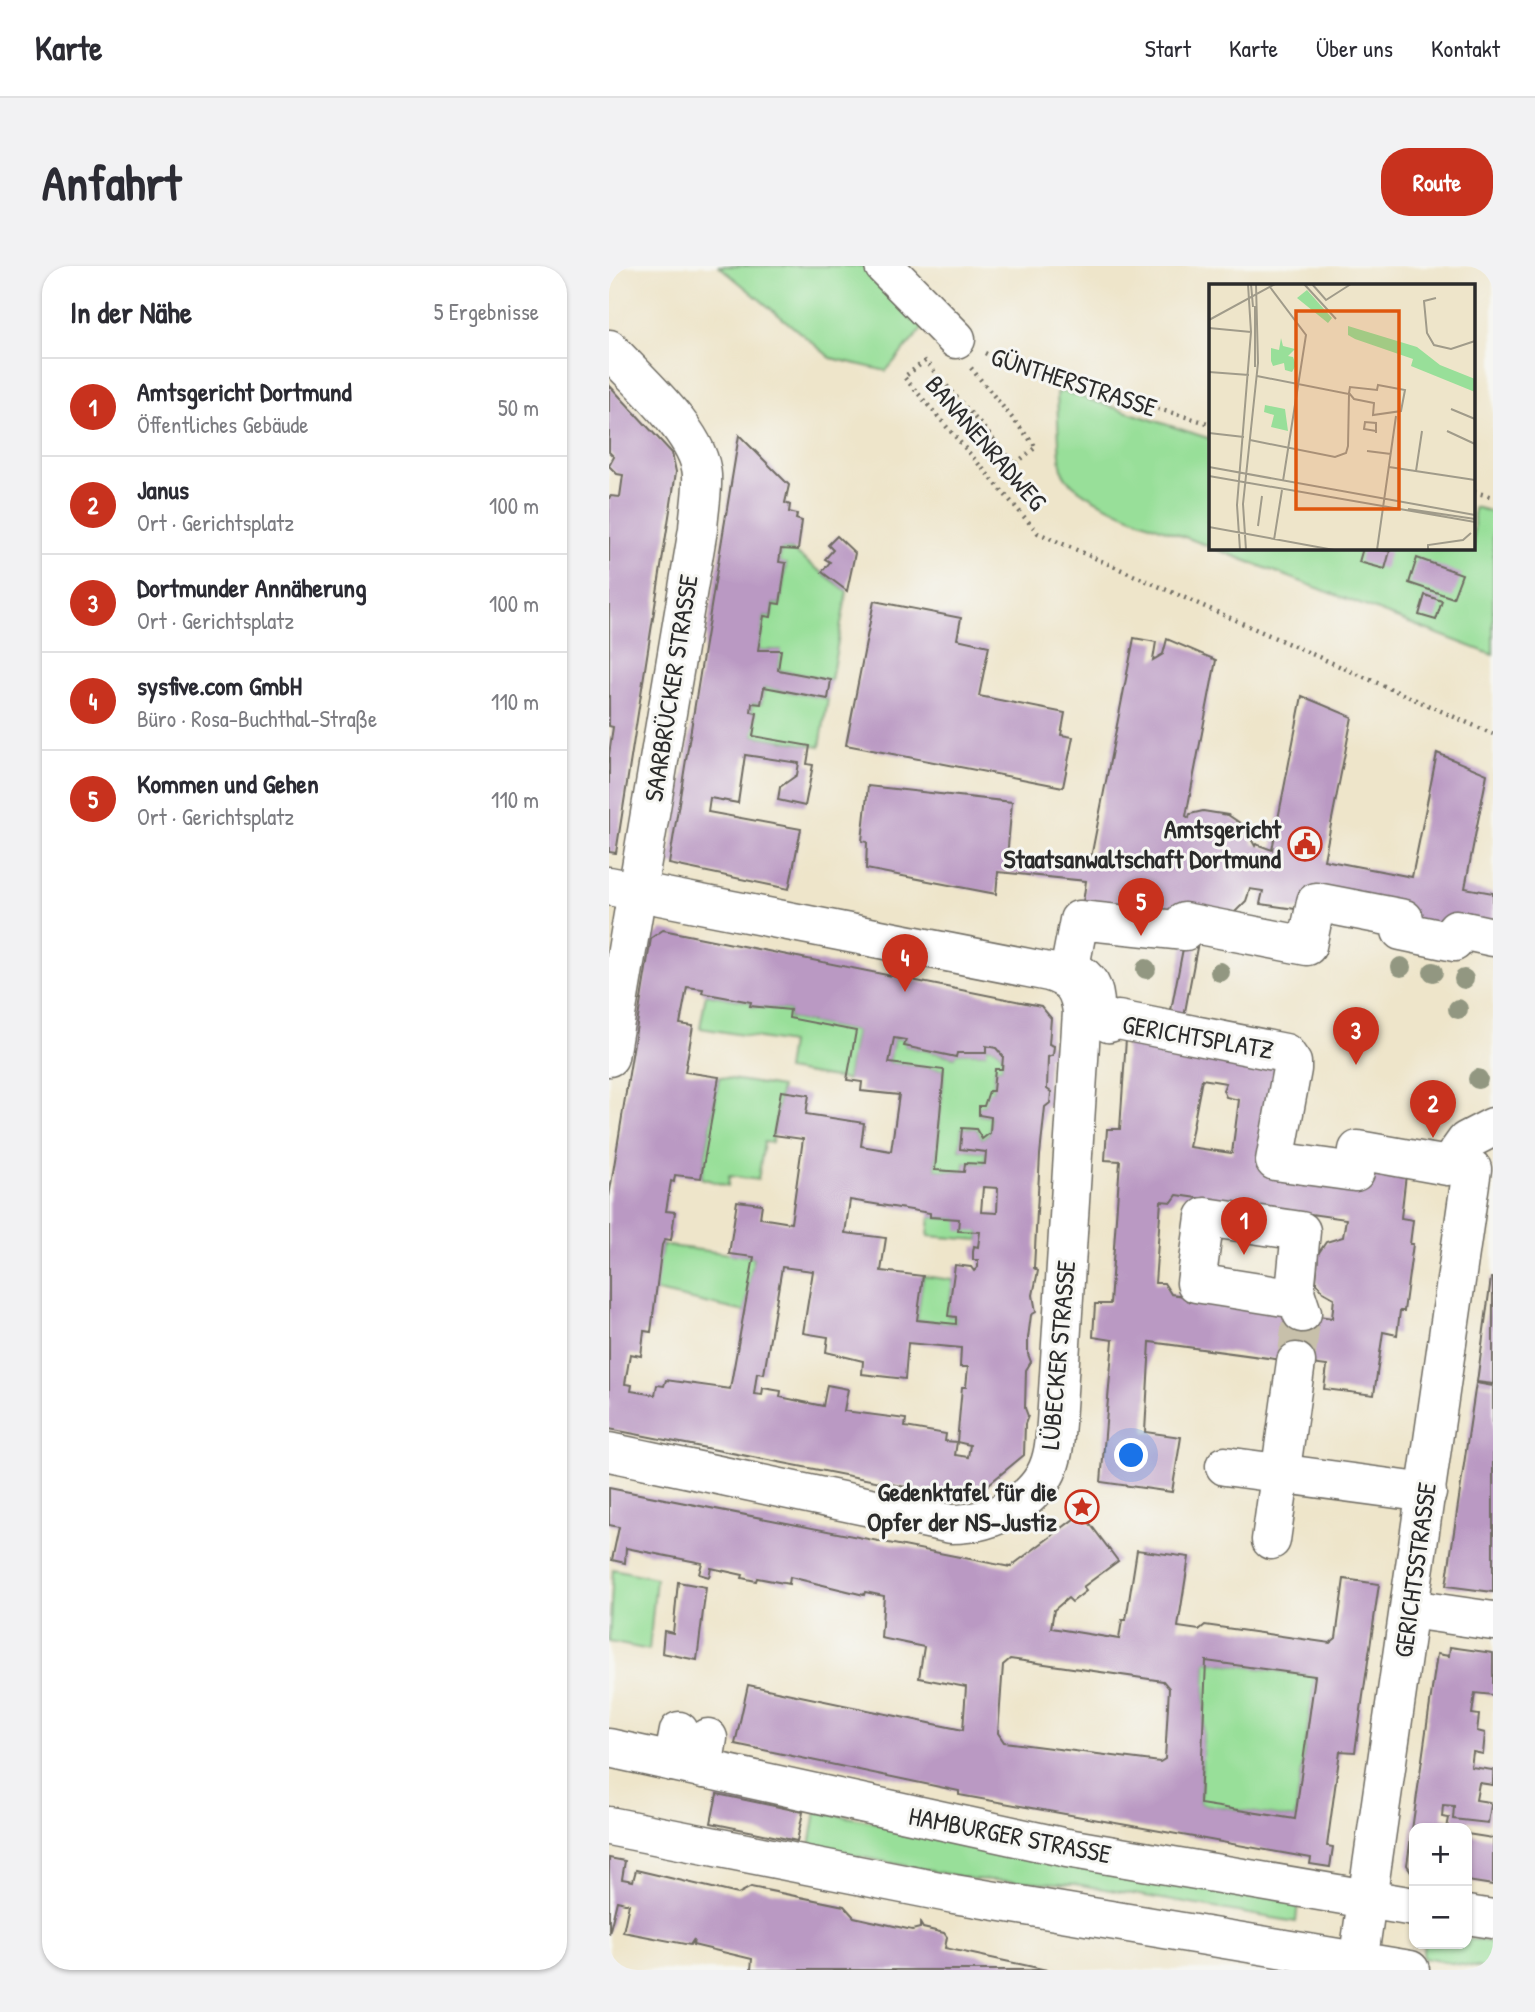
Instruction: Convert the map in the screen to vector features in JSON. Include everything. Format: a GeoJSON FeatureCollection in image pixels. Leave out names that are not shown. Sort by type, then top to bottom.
{"type":"FeatureCollection","features":[{"type":"Feature","properties":{"kind":"street"},"geometry":{"type":"LineString","coordinates":[[884,266],[956,339]]}},
{"type":"Feature","properties":{"kind":"street","name":"SAARBRÜCKER STRASSE"},"geometry":{"type":"LineString","coordinates":[[609,1057],[624,889],[698,529],[702,472],[693,445],[682,430],[612,358]]}},
{"type":"Feature","properties":{"kind":"street","name":"LÜBECKER STRASSE"},"geometry":{"type":"LineString","coordinates":[[609,1452],[950,1524],[972,1524],[1002,1516],[1040,1483],[1052,1457],[1056,1423],[1082,1012],[1076,986],[1065,977],[1049,972],[624,889]]}},
{"type":"Feature","properties":{"kind":"street","name":"GERICHTSPLATZ"},"geometry":{"type":"LineString","coordinates":[[1493,937],[1456,929],[1454,942],[1401,932],[1404,919],[1316,902],[1307,946],[1184,922],[1185,932],[1079,920],[1070,967],[1089,979],[1096,994],[1095,1011],[1109,1023],[1118,1020],[1285,1053],[1292,1063],[1292,1069],[1275,1161],[1355,1172],[1358,1150],[1448,1166],[1466,1141],[1493,1127]]}},
{"type":"Feature","properties":{"kind":"street","name":"GERICHTSSTRASSE"},"geometry":{"type":"LineString","coordinates":[[1358,1966],[1472,1169]]}},
{"type":"Feature","properties":{"kind":"street"},"geometry":{"type":"LineString","coordinates":[[1271,1541],[1296,1362]]}},
{"type":"Feature","properties":{"kind":"street"},"geometry":{"type":"LineString","coordinates":[[1225,1466],[1427,1493]]}},
{"type":"Feature","properties":{"kind":"street"},"geometry":{"type":"LineString","coordinates":[[1410,1609],[1493,1621]]}},
{"type":"Feature","properties":{"kind":"street","name":"HAMBURGER STRASSE"},"geometry":{"type":"LineString","coordinates":[[609,1748],[691,1750],[1067,1848],[1409,1906]]}},
{"type":"Feature","properties":{"kind":"street"},"geometry":{"type":"LineString","coordinates":[[609,1826],[954,1894],[1358,1966],[1410,1970]]}},
{"type":"Feature","properties":{"kind":"street"},"geometry":{"type":"LineString","coordinates":[[1472,1916],[1493,1919]]}},
{"type":"Feature","properties":{"kind":"path","name":"GÜNTHERSTRASSE"},"geometry":{"type":"LineString","coordinates":[[956,339],[1015,368],[1209,423]]}},
{"type":"Feature","properties":{"kind":"path","name":"BANANENRADWEG"},"geometry":{"type":"LineString","coordinates":[[956,339],[958,352],[1036,447],[1015,464],[925,361],[904,377],[1038,533],[1493,734]]}},
{"type":"Feature","properties":{"kind":"path"},"geometry":{"type":"LineString","coordinates":[[1475,492],[1493,497]]}},
{"type":"Feature","properties":{"kind":"green space"},"geometry":{"type":"Polygon","coordinates":[[[719,266],[869,266],[923,328],[886,371],[831,358],[719,266]]]}},
{"type":"Feature","properties":{"kind":"green space"},"geometry":{"type":"Polygon","coordinates":[[[1063,391],[1209,438],[1209,546],[1108,506],[1073,485],[1063,473],[1060,458],[1057,393],[1063,391]]]}},
{"type":"Feature","properties":{"kind":"green space"},"geometry":{"type":"Polygon","coordinates":[[[1475,507],[1493,512],[1493,655],[1218,550],[1475,550],[1475,507]]]}},
{"type":"Feature","properties":{"kind":"green space"},"geometry":{"type":"Polygon","coordinates":[[[781,549],[791,550],[847,591],[831,680],[778,670],[780,650],[758,650],[764,616],[771,617],[773,603],[780,604],[786,564],[779,562],[781,549]]]}},
{"type":"Feature","properties":{"kind":"green space"},"geometry":{"type":"Polygon","coordinates":[[[764,687],[828,699],[820,747],[753,736],[756,713],[751,712],[752,703],[761,704],[764,687]]]}},
{"type":"Feature","properties":{"kind":"green space"},"geometry":{"type":"Polygon","coordinates":[[[706,994],[751,1002],[751,1006],[790,1010],[789,1018],[856,1031],[847,1080],[786,1070],[790,1043],[700,1028],[706,994]]]}},
{"type":"Feature","properties":{"kind":"green space"},"geometry":{"type":"Polygon","coordinates":[[[894,1038],[906,1040],[905,1046],[955,1057],[957,1053],[985,1053],[986,1046],[996,1048],[1003,1056],[1002,1069],[995,1069],[993,1091],[984,1106],[979,1107],[979,1115],[991,1117],[990,1133],[982,1139],[976,1129],[962,1128],[960,1149],[986,1152],[985,1164],[965,1163],[964,1172],[935,1170],[944,1070],[889,1063],[894,1038]]]}},
{"type":"Feature","properties":{"kind":"green space"},"geometry":{"type":"Polygon","coordinates":[[[719,1077],[781,1087],[772,1143],[764,1142],[758,1180],[729,1176],[728,1186],[701,1178],[719,1077]]]}},
{"type":"Feature","properties":{"kind":"green space"},"geometry":{"type":"Polygon","coordinates":[[[930,1217],[959,1219],[980,1232],[979,1240],[928,1236],[930,1217]]]}},
{"type":"Feature","properties":{"kind":"green space"},"geometry":{"type":"Polygon","coordinates":[[[662,1245],[754,1257],[745,1312],[657,1292],[655,1287],[662,1245]]]}},
{"type":"Feature","properties":{"kind":"green space"},"geometry":{"type":"Polygon","coordinates":[[[923,1276],[953,1280],[948,1316],[956,1317],[956,1324],[917,1320],[923,1276]]]}},
{"type":"Feature","properties":{"kind":"green space"},"geometry":{"type":"Polygon","coordinates":[[[613,1569],[656,1578],[649,1650],[609,1642],[613,1569]]]}},
{"type":"Feature","properties":{"kind":"green space"},"geometry":{"type":"Polygon","coordinates":[[[1206,1661],[1315,1676],[1295,1819],[1200,1804],[1206,1661]]]}},
{"type":"Feature","properties":{"kind":"green space"},"geometry":{"type":"Polygon","coordinates":[[[816,1811],[1298,1902],[1296,1922],[1075,1884],[972,1879],[810,1847],[816,1811]]]}},
{"type":"Feature","properties":{"kind":"green space"},"geometry":{"type":"Polygon","coordinates":[[[1472,1940],[1493,1942],[1493,1970],[1422,1958],[1423,1949],[1472,1949],[1472,1940]]]}},
{"type":"Feature","properties":{"kind":"building"},"geometry":{"type":"Polygon","coordinates":[[[609,385],[672,453],[676,472],[616,853],[609,852],[609,755],[613,727],[609,726],[609,499],[610,496],[620,497],[623,475],[617,474],[609,466],[614,457],[609,452],[609,385]]]}},
{"type":"Feature","properties":{"kind":"building"},"geometry":{"type":"Polygon","coordinates":[[[739,435],[789,485],[785,503],[790,505],[789,512],[797,514],[796,519],[802,521],[798,550],[781,549],[779,562],[786,563],[780,604],[773,603],[771,617],[764,616],[758,650],[781,650],[778,670],[831,680],[828,699],[764,687],[761,704],[752,703],[751,712],[757,713],[753,736],[810,746],[807,764],[813,765],[805,806],[778,800],[780,787],[797,775],[799,763],[745,755],[738,803],[710,798],[708,812],[801,829],[789,889],[669,864],[739,435]]]}},
{"type":"Feature","properties":{"kind":"building"},"geometry":{"type":"Polygon","coordinates":[[[837,536],[855,553],[847,591],[822,572],[830,562],[825,559],[833,550],[828,545],[837,536]]]}},
{"type":"Feature","properties":{"kind":"building"},"geometry":{"type":"Polygon","coordinates":[[[1362,550],[1390,551],[1385,569],[1359,562],[1362,550]]]}},
{"type":"Feature","properties":{"kind":"building"},"geometry":{"type":"Polygon","coordinates":[[[1417,558],[1462,574],[1453,598],[1409,583],[1417,558]]]}},
{"type":"Feature","properties":{"kind":"building"},"geometry":{"type":"Polygon","coordinates":[[[1425,595],[1442,601],[1436,620],[1419,615],[1425,595]]]}},
{"type":"Feature","properties":{"kind":"building"},"geometry":{"type":"Polygon","coordinates":[[[874,601],[961,618],[957,639],[989,646],[979,696],[1065,713],[1061,735],[1073,737],[1063,787],[846,745],[874,601]]]}},
{"type":"Feature","properties":{"kind":"building"},"geometry":{"type":"Polygon","coordinates":[[[1134,638],[1156,642],[1153,660],[1163,654],[1167,639],[1216,660],[1186,816],[1189,818],[1190,814],[1203,811],[1228,815],[1243,825],[1255,846],[1256,844],[1272,850],[1302,696],[1352,717],[1324,860],[1412,877],[1437,753],[1487,774],[1465,888],[1493,893],[1493,937],[1260,904],[1263,891],[1250,889],[1246,901],[1235,912],[1201,926],[1181,1033],[1285,1053],[1275,1161],[1408,1157],[1401,1218],[1413,1220],[1410,1244],[1413,1244],[1404,1311],[1400,1311],[1397,1335],[1383,1332],[1374,1395],[1324,1389],[1327,1366],[1150,1342],[1145,1432],[1181,1437],[1172,1492],[1101,1482],[1113,1340],[1093,1337],[1095,1304],[1110,1304],[1120,1161],[1105,1160],[1107,1129],[1120,1129],[1126,1039],[1167,1031],[1188,923],[1083,903],[1086,881],[998,872],[996,894],[866,869],[867,842],[862,841],[868,786],[1012,802],[1007,858],[1089,868],[1134,638]],[[1202,1079],[1189,1147],[1232,1153],[1239,1100],[1226,1097],[1223,1090],[1226,1083],[1202,1079]],[[1177,1195],[1172,1202],[1161,1201],[1155,1283],[1164,1283],[1171,1294],[1332,1318],[1334,1298],[1323,1292],[1316,1282],[1318,1254],[1326,1242],[1343,1237],[1346,1219],[1177,1195]]]}},
{"type":"Feature","properties":{"kind":"building"},"geometry":{"type":"Polygon","coordinates":[[[663,930],[1041,1006],[1051,1018],[1049,1044],[1054,1046],[1053,1055],[1048,1057],[1047,1089],[1051,1092],[1050,1103],[1045,1107],[1040,1155],[1034,1268],[1038,1271],[1033,1295],[1036,1312],[1031,1315],[1028,1338],[1031,1362],[1026,1370],[1025,1408],[1028,1416],[1025,1424],[1024,1455],[977,1494],[967,1499],[609,1429],[609,1197],[651,938],[663,930]],[[687,987],[680,1024],[693,1026],[685,1072],[719,1077],[701,1178],[675,1175],[674,1182],[671,1181],[666,1211],[675,1212],[671,1240],[665,1239],[662,1245],[651,1332],[644,1331],[641,1356],[630,1354],[625,1384],[632,1385],[631,1391],[655,1395],[657,1385],[664,1386],[666,1380],[730,1389],[754,1257],[729,1254],[737,1201],[762,1204],[760,1218],[791,1223],[803,1139],[773,1135],[781,1091],[809,1095],[806,1114],[864,1123],[861,1146],[891,1151],[899,1095],[861,1091],[862,1082],[847,1080],[856,1031],[789,1018],[790,1010],[750,1006],[751,1002],[702,993],[703,989],[687,987]],[[894,1038],[889,1063],[944,1070],[935,1170],[964,1172],[965,1163],[985,1164],[986,1152],[960,1149],[962,1128],[976,1129],[982,1139],[990,1133],[991,1117],[979,1115],[979,1106],[984,1106],[989,1091],[993,1091],[995,1069],[1002,1069],[1003,1056],[996,1048],[986,1046],[986,1053],[957,1053],[956,1057],[904,1046],[906,1040],[894,1038]],[[983,1187],[981,1212],[997,1213],[998,1188],[983,1187]],[[850,1200],[845,1233],[886,1238],[881,1271],[923,1276],[917,1320],[956,1324],[956,1317],[948,1316],[955,1265],[971,1267],[974,1271],[978,1267],[978,1260],[973,1260],[973,1252],[974,1246],[978,1247],[980,1232],[958,1231],[959,1219],[930,1217],[930,1213],[850,1200]],[[782,1267],[764,1374],[757,1373],[754,1394],[762,1395],[763,1388],[781,1391],[780,1397],[823,1406],[827,1385],[848,1389],[844,1411],[906,1419],[905,1427],[946,1434],[945,1441],[957,1442],[962,1387],[966,1387],[968,1367],[960,1367],[961,1348],[908,1343],[905,1379],[862,1374],[863,1361],[826,1352],[828,1337],[803,1333],[813,1271],[782,1267]],[[957,1442],[955,1455],[968,1457],[970,1445],[957,1442]]]}},
{"type":"Feature","properties":{"kind":"building"},"geometry":{"type":"Polygon","coordinates":[[[1493,1278],[1493,1384],[1477,1382],[1493,1278]]]}},
{"type":"Feature","properties":{"kind":"building"},"geometry":{"type":"Polygon","coordinates":[[[1476,1383],[1493,1386],[1493,1592],[1446,1586],[1476,1383]]]}},
{"type":"Feature","properties":{"kind":"building"},"geometry":{"type":"Polygon","coordinates":[[[609,1488],[1010,1567],[1082,1513],[1118,1561],[1083,1587],[1086,1591],[1072,1602],[1068,1598],[1054,1610],[1051,1628],[1119,1639],[1122,1620],[1126,1620],[1137,1550],[1189,1557],[1178,1627],[1199,1630],[1205,1625],[1330,1643],[1336,1638],[1344,1579],[1379,1584],[1355,1752],[1340,1751],[1327,1846],[1333,1847],[1330,1867],[1310,1864],[1311,1858],[959,1795],[959,1791],[735,1744],[748,1685],[963,1730],[966,1687],[919,1678],[924,1647],[881,1638],[884,1596],[865,1592],[864,1595],[790,1577],[789,1584],[757,1578],[756,1581],[742,1578],[743,1575],[711,1568],[709,1577],[699,1574],[702,1563],[626,1548],[625,1563],[612,1560],[619,1527],[609,1525],[609,1488]],[[1010,1659],[1003,1665],[998,1733],[1004,1742],[1160,1762],[1165,1759],[1169,1688],[1163,1681],[1010,1659]],[[1206,1661],[1200,1804],[1295,1819],[1315,1676],[1206,1661]]]}},
{"type":"Feature","properties":{"kind":"building"},"geometry":{"type":"Polygon","coordinates":[[[678,1582],[706,1587],[697,1660],[662,1653],[664,1631],[673,1633],[678,1582]]]}},
{"type":"Feature","properties":{"kind":"building"},"geometry":{"type":"Polygon","coordinates":[[[1450,1647],[1493,1653],[1493,1695],[1475,1693],[1472,1714],[1479,1715],[1477,1731],[1485,1733],[1483,1754],[1473,1752],[1471,1767],[1493,1770],[1493,1785],[1479,1783],[1476,1800],[1489,1802],[1491,1805],[1488,1823],[1453,1819],[1454,1806],[1443,1805],[1442,1817],[1449,1818],[1448,1823],[1413,1823],[1437,1654],[1449,1656],[1450,1647]]]}},
{"type":"Feature","properties":{"kind":"building"},"geometry":{"type":"Polygon","coordinates":[[[717,1794],[803,1812],[797,1841],[711,1823],[717,1794]]]}},
{"type":"Feature","properties":{"kind":"building"},"geometry":{"type":"Polygon","coordinates":[[[1472,1835],[1493,1838],[1493,1885],[1472,1882],[1472,1835]]]}},
{"type":"Feature","properties":{"kind":"building"},"geometry":{"type":"Polygon","coordinates":[[[609,1858],[625,1861],[622,1879],[633,1881],[636,1870],[738,1894],[751,1887],[844,1906],[854,1917],[912,1930],[920,1928],[920,1923],[923,1928],[944,1933],[947,1937],[945,1948],[1047,1970],[751,1970],[752,1959],[693,1945],[694,1939],[690,1945],[623,1932],[629,1904],[617,1901],[609,1934],[609,1858]]]}},
{"type":"Feature","properties":{"kind":"tunnel"},"geometry":{"type":"LineString","coordinates":[[1296,1362],[1302,1313]]}},
{"type":"Feature","properties":{"kind":"place","name":"Amtsgericht Staatsanwaltschaft Dortmund"},"geometry":{"type":"Point","coordinates":[1305,844]}},
{"type":"Feature","properties":{"kind":"place","name":"Kommen und Gehen"},"geometry":{"type":"Point","coordinates":[1141,936]}},
{"type":"Feature","properties":{"kind":"place","name":"sysfive.com GmbH"},"geometry":{"type":"Point","coordinates":[905,992]}},
{"type":"Feature","properties":{"kind":"place","name":"Dortmunder Annäherung"},"geometry":{"type":"Point","coordinates":[1356,1065]}},
{"type":"Feature","properties":{"kind":"place","name":"Janus"},"geometry":{"type":"Point","coordinates":[1433,1138]}},
{"type":"Feature","properties":{"kind":"place","name":"Amtsgericht Dortmund"},"geometry":{"type":"Point","coordinates":[1244,1255]}},
{"type":"Feature","properties":{"kind":"place","name":"Gedenktafel für die Opfer der NS-Justiz"},"geometry":{"type":"Point","coordinates":[1082,1507]}}]}
